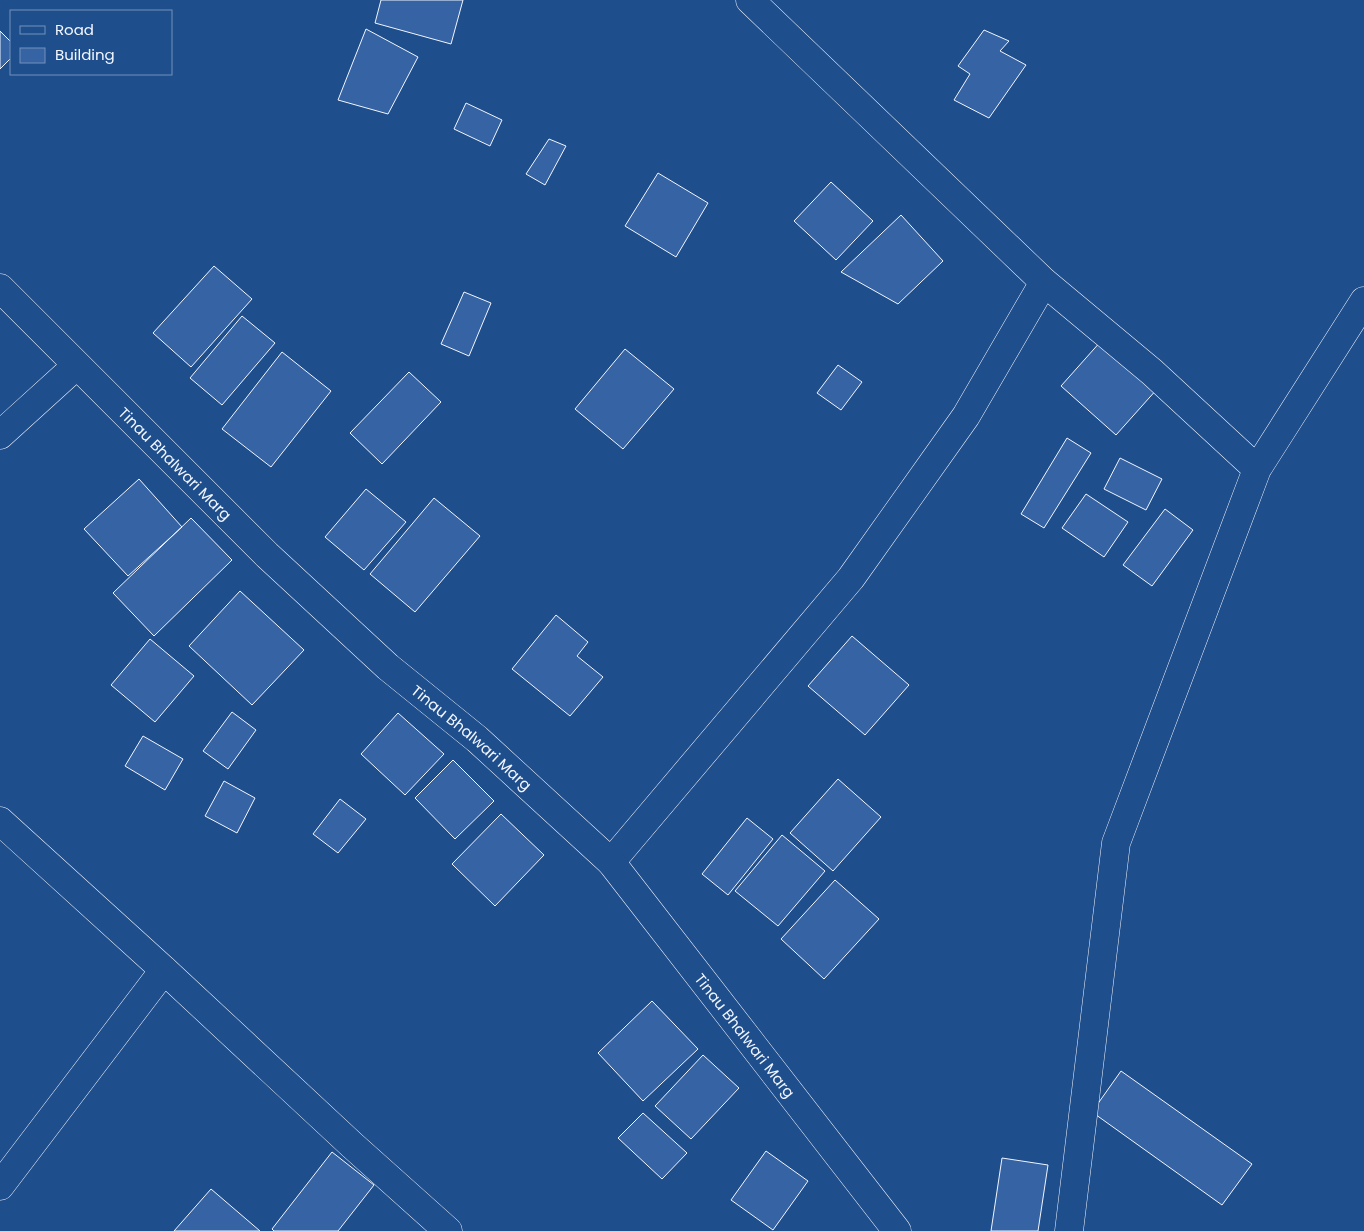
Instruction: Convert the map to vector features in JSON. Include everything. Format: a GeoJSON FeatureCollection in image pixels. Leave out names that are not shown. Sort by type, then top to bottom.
{"type":"FeatureCollection","features":[{"type":"Feature","properties":{"kind":"street"},"geometry":{"type":"LineString","coordinates":[[750,0],[1044,282],[1152,372],[1257,469]]}},
{"type":"Feature","properties":{"kind":"street"},"geometry":{"type":"LineString","coordinates":[[612,862],[851,578],[966,416],[1044,282]]}},
{"type":"Feature","properties":{"kind":"street","name":"Tinau Bhalwari Marg"},"geometry":{"type":"LineString","coordinates":[[0,288],[274,562],[388,667],[478,739],[612,862],[897,1231]]}},
{"type":"Feature","properties":{"kind":"street"},"geometry":{"type":"LineString","coordinates":[[1069,1231],[1116,843],[1257,469],[1364,301]]}},
{"type":"Feature","properties":{"kind":"street"},"geometry":{"type":"LineString","coordinates":[[0,435],[76,366]]}},
{"type":"Feature","properties":{"kind":"street"},"geometry":{"type":"LineString","coordinates":[[0,821],[448,1231]]}},
{"type":"Feature","properties":{"kind":"street"},"geometry":{"type":"LineString","coordinates":[[0,1186],[164,970]]}},
{"type":"Feature","properties":{"kind":"building"},"geometry":{"type":"Polygon","coordinates":[[[381,0],[463,0],[451,44],[375,23],[381,0]]]}},
{"type":"Feature","properties":{"kind":"building"},"geometry":{"type":"Polygon","coordinates":[[[366,29],[418,57],[388,114],[338,100],[366,29]]]}},
{"type":"Feature","properties":{"kind":"building"},"geometry":{"type":"Polygon","coordinates":[[[984,30],[1009,41],[1000,51],[1026,65],[989,118],[954,100],[970,74],[958,66],[984,30]]]}},
{"type":"Feature","properties":{"kind":"building"},"geometry":{"type":"Polygon","coordinates":[[[0,31],[10,41],[10,59],[0,69],[0,31]]]}},
{"type":"Feature","properties":{"kind":"building"},"geometry":{"type":"Polygon","coordinates":[[[466,103],[502,120],[490,146],[454,129],[466,103]]]}},
{"type":"Feature","properties":{"kind":"building"},"geometry":{"type":"Polygon","coordinates":[[[549,139],[566,146],[545,185],[526,174],[549,139]]]}},
{"type":"Feature","properties":{"kind":"building"},"geometry":{"type":"Polygon","coordinates":[[[658,173],[708,203],[676,257],[625,226],[658,173]]]}},
{"type":"Feature","properties":{"kind":"building"},"geometry":{"type":"Polygon","coordinates":[[[831,182],[873,221],[836,260],[794,221],[831,182]]]}},
{"type":"Feature","properties":{"kind":"building"},"geometry":{"type":"Polygon","coordinates":[[[901,215],[943,261],[898,304],[841,272],[901,215]]]}},
{"type":"Feature","properties":{"kind":"building"},"geometry":{"type":"Polygon","coordinates":[[[214,266],[252,299],[191,367],[153,333],[214,266]]]}},
{"type":"Feature","properties":{"kind":"building"},"geometry":{"type":"Polygon","coordinates":[[[464,292],[491,303],[469,356],[441,344],[464,292]]]}},
{"type":"Feature","properties":{"kind":"building"},"geometry":{"type":"Polygon","coordinates":[[[242,316],[275,343],[222,405],[190,378],[242,316]]]}},
{"type":"Feature","properties":{"kind":"building"},"geometry":{"type":"Polygon","coordinates":[[[1102,340],[1158,388],[1116,435],[1061,386],[1102,340]]]}},
{"type":"Feature","properties":{"kind":"building"},"geometry":{"type":"Polygon","coordinates":[[[625,349],[674,389],[623,449],[575,409],[625,349]]]}},
{"type":"Feature","properties":{"kind":"building"},"geometry":{"type":"Polygon","coordinates":[[[282,352],[331,391],[271,467],[222,429],[282,352]]]}},
{"type":"Feature","properties":{"kind":"building"},"geometry":{"type":"Polygon","coordinates":[[[838,365],[862,382],[841,410],[817,393],[838,365]]]}},
{"type":"Feature","properties":{"kind":"building"},"geometry":{"type":"Polygon","coordinates":[[[409,372],[441,402],[382,464],[350,433],[409,372]]]}},
{"type":"Feature","properties":{"kind":"building"},"geometry":{"type":"Polygon","coordinates":[[[1067,438],[1091,453],[1044,528],[1021,514],[1067,438]]]}},
{"type":"Feature","properties":{"kind":"building"},"geometry":{"type":"Polygon","coordinates":[[[1120,458],[1162,479],[1146,510],[1104,489],[1120,458]]]}},
{"type":"Feature","properties":{"kind":"building"},"geometry":{"type":"Polygon","coordinates":[[[139,479],[182,527],[128,576],[84,529],[139,479]]]}},
{"type":"Feature","properties":{"kind":"building"},"geometry":{"type":"Polygon","coordinates":[[[366,489],[406,522],[364,570],[325,537],[366,489]]]}},
{"type":"Feature","properties":{"kind":"building"},"geometry":{"type":"Polygon","coordinates":[[[1086,494],[1128,522],[1104,557],[1062,528],[1086,494]]]}},
{"type":"Feature","properties":{"kind":"building"},"geometry":{"type":"Polygon","coordinates":[[[434,498],[480,536],[415,612],[370,574],[434,498]]]}},
{"type":"Feature","properties":{"kind":"building"},"geometry":{"type":"Polygon","coordinates":[[[1165,509],[1193,530],[1152,586],[1123,565],[1165,509]]]}},
{"type":"Feature","properties":{"kind":"building"},"geometry":{"type":"Polygon","coordinates":[[[191,518],[232,560],[154,636],[113,593],[191,518]]]}},
{"type":"Feature","properties":{"kind":"building"},"geometry":{"type":"Polygon","coordinates":[[[240,591],[304,650],[252,705],[189,646],[240,591]]]}},
{"type":"Feature","properties":{"kind":"building"},"geometry":{"type":"Polygon","coordinates":[[[556,615],[588,642],[577,656],[603,677],[570,716],[512,669],[556,615]]]}},
{"type":"Feature","properties":{"kind":"building"},"geometry":{"type":"Polygon","coordinates":[[[852,636],[909,685],[865,735],[808,686],[852,636]]]}},
{"type":"Feature","properties":{"kind":"building"},"geometry":{"type":"Polygon","coordinates":[[[150,639],[194,676],[155,722],[111,685],[150,639]]]}},
{"type":"Feature","properties":{"kind":"building"},"geometry":{"type":"Polygon","coordinates":[[[232,712],[256,730],[228,769],[203,751],[232,712]]]}},
{"type":"Feature","properties":{"kind":"building"},"geometry":{"type":"Polygon","coordinates":[[[398,713],[444,754],[405,795],[361,754],[398,713]]]}},
{"type":"Feature","properties":{"kind":"building"},"geometry":{"type":"Polygon","coordinates":[[[143,736],[183,759],[165,790],[125,766],[143,736]]]}},
{"type":"Feature","properties":{"kind":"building"},"geometry":{"type":"Polygon","coordinates":[[[453,760],[494,801],[455,839],[415,798],[453,760]]]}},
{"type":"Feature","properties":{"kind":"building"},"geometry":{"type":"Polygon","coordinates":[[[838,779],[881,817],[833,871],[790,833],[838,779]]]}},
{"type":"Feature","properties":{"kind":"building"},"geometry":{"type":"Polygon","coordinates":[[[224,781],[255,798],[237,833],[205,816],[224,781]]]}},
{"type":"Feature","properties":{"kind":"building"},"geometry":{"type":"Polygon","coordinates":[[[340,799],[366,819],[338,853],[313,834],[340,799]]]}},
{"type":"Feature","properties":{"kind":"building"},"geometry":{"type":"Polygon","coordinates":[[[501,814],[544,855],[495,906],[452,864],[501,814]]]}},
{"type":"Feature","properties":{"kind":"building"},"geometry":{"type":"Polygon","coordinates":[[[747,818],[773,839],[728,895],[702,874],[747,818]]]}},
{"type":"Feature","properties":{"kind":"building"},"geometry":{"type":"Polygon","coordinates":[[[782,835],[825,871],[778,926],[735,891],[782,835]]]}},
{"type":"Feature","properties":{"kind":"building"},"geometry":{"type":"Polygon","coordinates":[[[835,880],[879,919],[824,979],[781,939],[835,880]]]}},
{"type":"Feature","properties":{"kind":"building"},"geometry":{"type":"Polygon","coordinates":[[[652,1001],[698,1049],[643,1101],[598,1053],[652,1001]]]}},
{"type":"Feature","properties":{"kind":"building"},"geometry":{"type":"Polygon","coordinates":[[[703,1055],[739,1088],[691,1139],[655,1106],[703,1055]]]}},
{"type":"Feature","properties":{"kind":"building"},"geometry":{"type":"Polygon","coordinates":[[[1121,1071],[1252,1164],[1222,1205],[1092,1112],[1121,1071]]]}},
{"type":"Feature","properties":{"kind":"building"},"geometry":{"type":"Polygon","coordinates":[[[643,1113],[687,1153],[662,1179],[618,1138],[643,1113]]]}},
{"type":"Feature","properties":{"kind":"building"},"geometry":{"type":"Polygon","coordinates":[[[766,1151],[808,1181],[773,1230],[731,1200],[766,1151]]]}},
{"type":"Feature","properties":{"kind":"building"},"geometry":{"type":"Polygon","coordinates":[[[332,1152],[374,1185],[338,1231],[274,1231],[272,1229],[332,1152]]]}},
{"type":"Feature","properties":{"kind":"building"},"geometry":{"type":"Polygon","coordinates":[[[1002,1158],[1048,1165],[1038,1231],[991,1231],[1002,1158]]]}},
{"type":"Feature","properties":{"kind":"building"},"geometry":{"type":"Polygon","coordinates":[[[211,1189],[260,1231],[174,1231],[211,1189]]]}}]}
